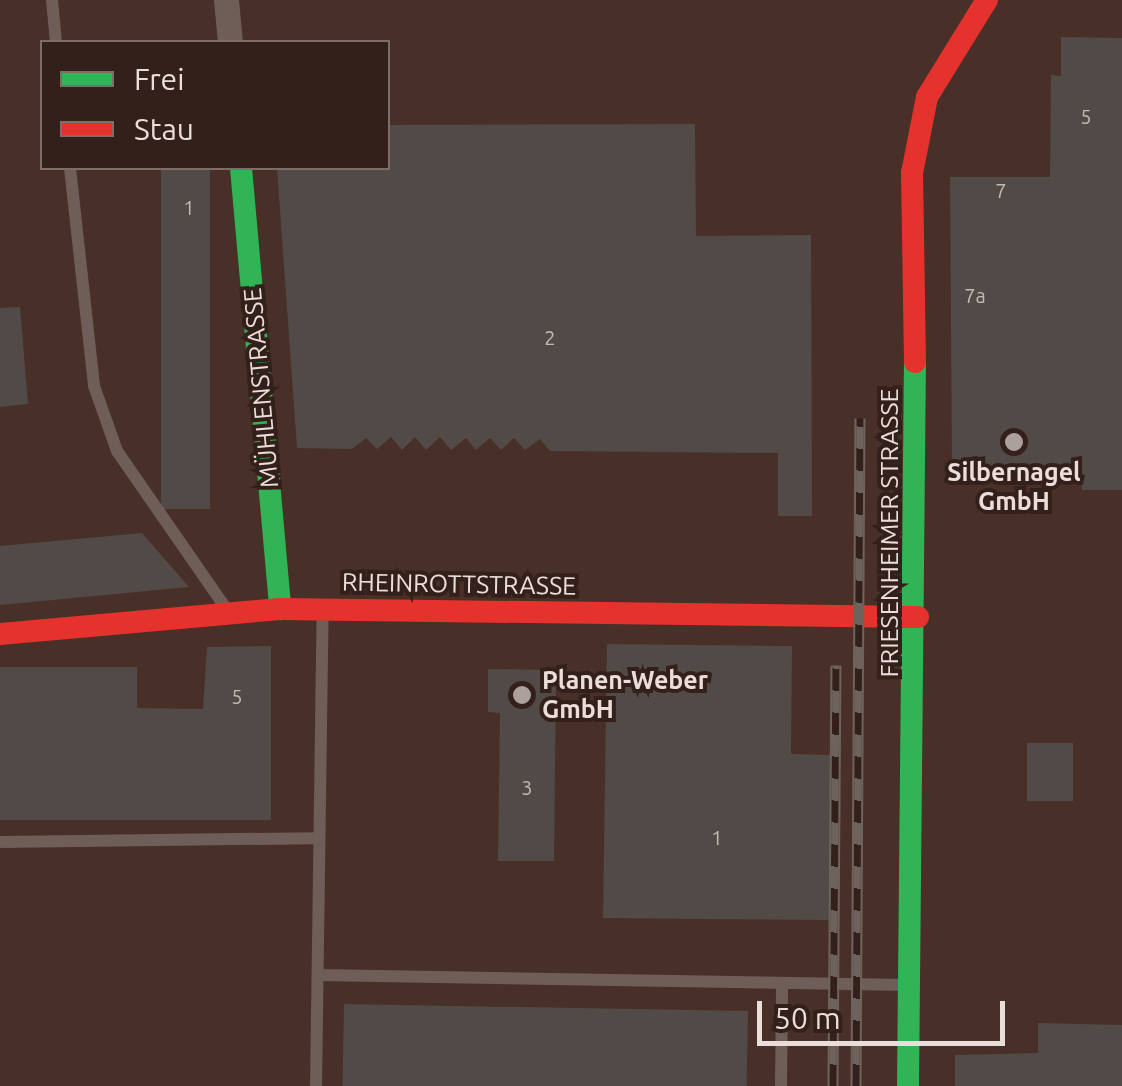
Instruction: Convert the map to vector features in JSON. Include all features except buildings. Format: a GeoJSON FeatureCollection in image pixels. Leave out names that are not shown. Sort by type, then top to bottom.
{"type":"FeatureCollection","features":[{"type":"Feature","properties":{"kind":"street"},"geometry":{"type":"LineString","coordinates":[[226,0],[230,40]]}},
{"type":"Feature","properties":{"kind":"street","name":"FRIESENHEIMER STRASSE"},"geometry":{"type":"LineString","coordinates":[[908,1086],[918,617],[912,173],[926,96],[987,0]]}},
{"type":"Feature","properties":{"kind":"street","name":"MÜHLENSTRASSE"},"geometry":{"type":"LineString","coordinates":[[241,170],[280,609]]}},
{"type":"Feature","properties":{"kind":"street","name":"RHEINROTTSTRASSE"},"geometry":{"type":"LineString","coordinates":[[0,634],[280,609],[918,617]]}},
{"type":"Feature","properties":{"kind":"lane"},"geometry":{"type":"LineString","coordinates":[[52,0],[56,40]]}},
{"type":"Feature","properties":{"kind":"lane"},"geometry":{"type":"LineString","coordinates":[[70,170],[94,386],[116,450],[229,614]]}},
{"type":"Feature","properties":{"kind":"lane"},"geometry":{"type":"LineString","coordinates":[[316,1086],[322,610]]}},
{"type":"Feature","properties":{"kind":"lane"},"geometry":{"type":"LineString","coordinates":[[0,842],[317,838]]}},
{"type":"Feature","properties":{"kind":"lane"},"geometry":{"type":"LineString","coordinates":[[318,975],[782,978],[781,1086]]}},
{"type":"Feature","properties":{"kind":"lane"},"geometry":{"type":"LineString","coordinates":[[782,988],[909,985]]}},
{"type":"Feature","properties":{"kind":"shaded area"},"geometry":{"type":"Polygon","coordinates":[[[0,0],[1122,0],[1122,1086],[0,1086],[0,0]]]}},
{"type":"Feature","properties":{"kind":"railway"},"geometry":{"type":"LineString","coordinates":[[856,1086],[860,418]]}},
{"type":"Feature","properties":{"kind":"railway"},"geometry":{"type":"LineString","coordinates":[[833,1086],[836,665]]}},
{"type":"Feature","properties":{"kind":"traffic: fast"},"geometry":{"type":"LineString","coordinates":[[241,170],[280,609]]}},
{"type":"Feature","properties":{"kind":"traffic: fast"},"geometry":{"type":"LineString","coordinates":[[908,1086],[915,362]]}},
{"type":"Feature","properties":{"kind":"traffic: jam"},"geometry":{"type":"LineString","coordinates":[[915,362],[912,173],[927,97],[987,0]]}},
{"type":"Feature","properties":{"kind":"traffic: jam"},"geometry":{"type":"LineString","coordinates":[[0,634],[280,609],[918,617]]}},
{"type":"Feature","properties":{"kind":"place","name":"Silbernagel GmbH"},"geometry":{"type":"Point","coordinates":[1014,442]}},
{"type":"Feature","properties":{"kind":"place","name":"Planen-Weber GmbH"},"geometry":{"type":"Point","coordinates":[522,695]}}]}
